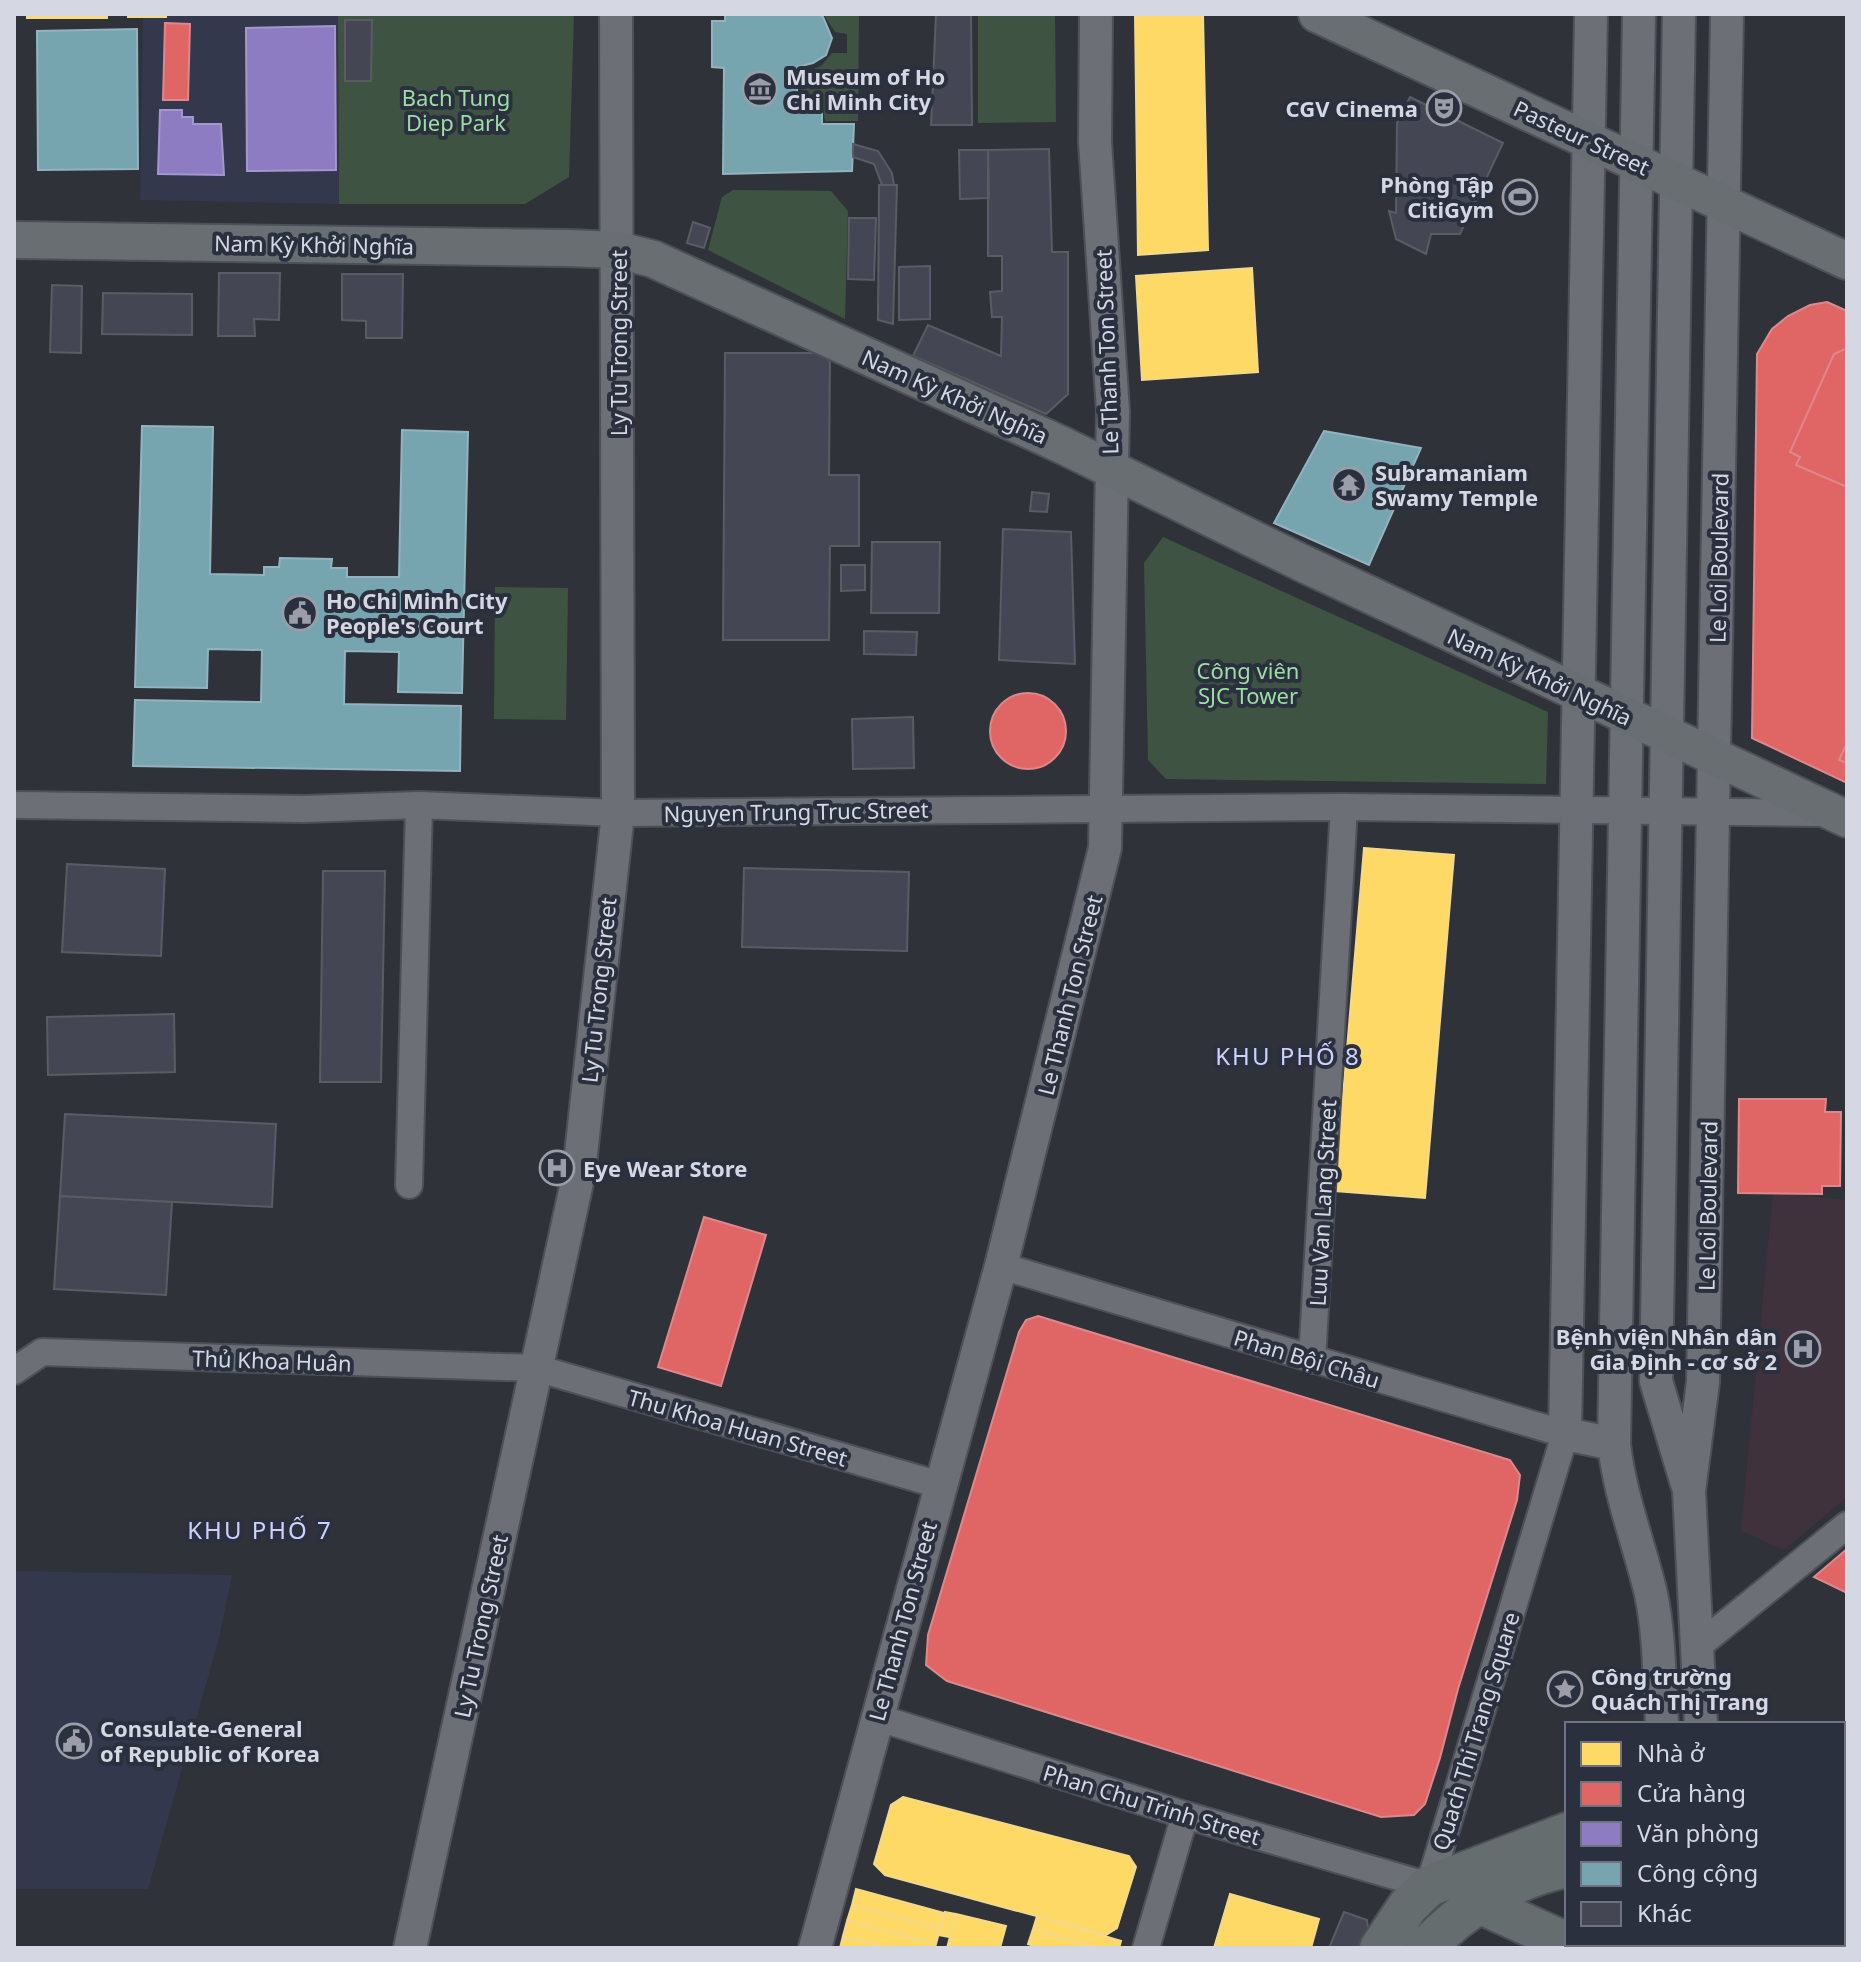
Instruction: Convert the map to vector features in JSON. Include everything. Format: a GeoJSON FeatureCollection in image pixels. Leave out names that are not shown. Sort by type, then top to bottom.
{"type":"FeatureCollection","features":[{"type":"Feature","properties":{"kind":"main road","name":"Pasteur Street"},"geometry":{"type":"LineString","coordinates":[[1317,14],[1847,261]]}},
{"type":"Feature","properties":{"kind":"main road","name":"Nam Kỳ Khởi Nghĩa"},"geometry":{"type":"LineString","coordinates":[[14,240],[618,250],[653,259],[1111,468],[1580,696],[1840,816]]}},
{"type":"Feature","properties":{"kind":"main road","name":"Quach Thi Trang Square"},"geometry":{"type":"LineString","coordinates":[[1429,1886],[1565,1834]]}},
{"type":"Feature","properties":{"kind":"main road"},"geometry":{"type":"LineString","coordinates":[[1426,1948],[1479,1903],[1539,1875],[1565,1868]]}},
{"type":"Feature","properties":{"kind":"main road"},"geometry":{"type":"LineString","coordinates":[[1380,1948],[1408,1906],[1429,1886]]}},
{"type":"Feature","properties":{"kind":"main road"},"geometry":{"type":"LineString","coordinates":[[1479,1903],[1565,1943]]}},
{"type":"Feature","properties":{"kind":"street","name":"Ly Tu Trong Street"},"geometry":{"type":"LineString","coordinates":[[410,1948],[579,1173],[618,813],[616,14]]}},
{"type":"Feature","properties":{"kind":"street","name":"Le Thanh Ton Street"},"geometry":{"type":"LineString","coordinates":[[815,1948],[1001,1266],[1105,848],[1113,411],[1095,142],[1096,14]]}},
{"type":"Feature","properties":{"kind":"street"},"geometry":{"type":"LineString","coordinates":[[1565,1434],[1580,696],[1582,354],[1591,14]]}},
{"type":"Feature","properties":{"kind":"street"},"geometry":{"type":"LineString","coordinates":[[1639,14],[1614,1444],[1621,1494],[1650,1594],[1657,1634],[1662,1722]]}},
{"type":"Feature","properties":{"kind":"street"},"geometry":{"type":"LineString","coordinates":[[1679,14],[1656,1381],[1689,1491],[1701,1722]]}},
{"type":"Feature","properties":{"kind":"street","name":"Le Loi Boulevard"},"geometry":{"type":"LineString","coordinates":[[1689,1491],[1703,1382],[1727,14]]}},
{"type":"Feature","properties":{"kind":"street","name":"Nguyen Trung Truc Street"},"geometry":{"type":"LineString","coordinates":[[14,805],[304,809],[419,805],[618,813],[1344,807],[1627,812]]}},
{"type":"Feature","properties":{"kind":"street"},"geometry":{"type":"LineString","coordinates":[[409,1185],[419,805]]}},
{"type":"Feature","properties":{"kind":"street","name":"Luu Van Lang Street"},"geometry":{"type":"LineString","coordinates":[[1312,1360],[1344,807]]}},
{"type":"Feature","properties":{"kind":"street","name":"Nam Kỳ Khởi Nghĩa"},"geometry":{"type":"LineString","coordinates":[[1627,812],[1714,811],[1840,816]]}},
{"type":"Feature","properties":{"kind":"street","name":"Phan Bội Châu"},"geometry":{"type":"LineString","coordinates":[[1001,1266],[1565,1434],[1614,1444]]}},
{"type":"Feature","properties":{"kind":"street","name":"Thủ Khoa Huân"},"geometry":{"type":"LineString","coordinates":[[14,1371],[42,1352],[536,1368]]}},
{"type":"Feature","properties":{"kind":"street","name":"Thu Khoa Huan Street"},"geometry":{"type":"LineString","coordinates":[[536,1368],[940,1485]]}},
{"type":"Feature","properties":{"kind":"street","name":"Quach Thi Trang Square"},"geometry":{"type":"LineString","coordinates":[[1429,1886],[1565,1434]]}},
{"type":"Feature","properties":{"kind":"street"},"geometry":{"type":"LineString","coordinates":[[1697,1647],[1847,1525]]}},
{"type":"Feature","properties":{"kind":"street","name":"Phan Chu Trinh Street"},"geometry":{"type":"LineString","coordinates":[[876,1717],[1185,1815],[1429,1886]]}},
{"type":"Feature","properties":{"kind":"street"},"geometry":{"type":"LineString","coordinates":[[1146,1948],[1185,1815]]}},
{"type":"Feature","properties":{"kind":"shaded area"},"geometry":{"type":"Polygon","coordinates":[[[166,14],[338,14],[339,204],[140,200],[143,18],[165,18],[166,14]]]}},
{"type":"Feature","properties":{"kind":"shaded area","name":"Bệnh viện Nhân dân Gia Định - cơ sở 2"},"geometry":{"type":"Polygon","coordinates":[[[1773,1193],[1847,1200],[1847,1497],[1784,1550],[1741,1531],[1773,1193]]]}},
{"type":"Feature","properties":{"kind":"shaded area"},"geometry":{"type":"Polygon","coordinates":[[[14,1571],[232,1575],[219,1638],[148,1889],[14,1889],[14,1571]]]}},
{"type":"Feature","properties":{"kind":"green space","name":"Bach Tung Diep Park"},"geometry":{"type":"Polygon","coordinates":[[[338,14],[574,14],[569,177],[525,204],[339,204],[338,14]]]}},
{"type":"Feature","properties":{"kind":"green space"},"geometry":{"type":"Polygon","coordinates":[[[823,14],[859,14],[858,121],[825,121],[823,108],[801,109],[801,75],[822,65],[832,53],[847,53],[847,34],[835,32],[823,14]]]}},
{"type":"Feature","properties":{"kind":"green space"},"geometry":{"type":"Polygon","coordinates":[[[978,14],[1055,14],[1056,122],[978,123],[978,14]]]}},
{"type":"Feature","properties":{"kind":"green space"},"geometry":{"type":"Polygon","coordinates":[[[733,190],[831,191],[848,211],[845,319],[708,250],[722,197],[733,190]]]}},
{"type":"Feature","properties":{"kind":"green space","name":"Công viên SJC Tower"},"geometry":{"type":"Polygon","coordinates":[[[1163,537],[1548,712],[1546,784],[1166,779],[1148,760],[1144,563],[1163,537]]]}},
{"type":"Feature","properties":{"kind":"green space"},"geometry":{"type":"Polygon","coordinates":[[[495,587],[568,588],[566,720],[494,719],[495,587]]]}},
{"type":"Feature","properties":{"kind":"building: Nhà ở"},"geometry":{"type":"Polygon","coordinates":[[[27,14],[107,14],[107,18],[27,18],[27,14]]]}},
{"type":"Feature","properties":{"kind":"building: Nhà ở"},"geometry":{"type":"Polygon","coordinates":[[[128,14],[166,14],[166,17],[128,17],[128,14]]]}},
{"type":"Feature","properties":{"kind":"building: Nhà ở"},"geometry":{"type":"Polygon","coordinates":[[[1135,14],[1203,14],[1208,250],[1138,255],[1135,14]]]}},
{"type":"Feature","properties":{"kind":"building: Nhà ở"},"geometry":{"type":"Polygon","coordinates":[[[1252,268],[1258,372],[1142,380],[1136,276],[1252,268]]]}},
{"type":"Feature","properties":{"kind":"building: Nhà ở"},"geometry":{"type":"Polygon","coordinates":[[[1364,848],[1454,855],[1425,1198],[1335,1191],[1364,848]]]}},
{"type":"Feature","properties":{"kind":"building: Nhà ở"},"geometry":{"type":"Polygon","coordinates":[[[903,1797],[1129,1856],[1136,1867],[1117,1928],[1106,1935],[885,1875],[874,1864],[891,1805],[903,1797]]]}},
{"type":"Feature","properties":{"kind":"building: Nhà ở"},"geometry":{"type":"Polygon","coordinates":[[[856,1889],[944,1913],[940,1929],[852,1905],[856,1889]]]}},
{"type":"Feature","properties":{"kind":"building: Nhà ở"},"geometry":{"type":"Polygon","coordinates":[[[1230,1894],[1319,1919],[1311,1948],[1214,1948],[1230,1894]]]}},
{"type":"Feature","properties":{"kind":"building: Nhà ở"},"geometry":{"type":"Polygon","coordinates":[[[852,1905],[940,1929],[936,1944],[847,1921],[852,1905]]]}},
{"type":"Feature","properties":{"kind":"building: Nhà ở"},"geometry":{"type":"Polygon","coordinates":[[[945,1912],[956,1914],[950,1937],[938,1935],[945,1912]]]}},
{"type":"Feature","properties":{"kind":"building: Nhà ở"},"geometry":{"type":"Polygon","coordinates":[[[956,1914],[1006,1926],[1000,1948],[947,1948],[956,1914]]]}},
{"type":"Feature","properties":{"kind":"building: Nhà ở"},"geometry":{"type":"Polygon","coordinates":[[[1037,1916],[1121,1941],[1119,1948],[1097,1948],[1033,1929],[1037,1916]]]}},
{"type":"Feature","properties":{"kind":"building: Nhà ở"},"geometry":{"type":"Polygon","coordinates":[[[847,1921],[936,1944],[935,1948],[887,1948],[843,1936],[847,1921]]]}},
{"type":"Feature","properties":{"kind":"building: Nhà ở"},"geometry":{"type":"Polygon","coordinates":[[[1033,1929],[1097,1948],[1040,1948],[1028,1944],[1033,1929]]]}},
{"type":"Feature","properties":{"kind":"building: Nhà ở"},"geometry":{"type":"Polygon","coordinates":[[[843,1936],[887,1948],[840,1948],[843,1936]]]}},
{"type":"Feature","properties":{"kind":"building: Cửa hàng"},"geometry":{"type":"Polygon","coordinates":[[[165,23],[190,24],[188,100],[163,100],[165,23]]]}},
{"type":"Feature","properties":{"kind":"building: Cửa hàng"},"geometry":{"type":"Polygon","coordinates":[[[1827,302],[1847,311],[1847,783],[1752,738],[1757,354],[1772,329],[1788,316],[1810,305],[1827,302]]]}},
{"type":"Feature","properties":{"kind":"building: Cửa hàng"},"geometry":{"type":"Polygon","coordinates":[[[1847,348],[1847,487],[1796,465],[1800,457],[1790,452],[1834,354],[1847,348]]]}},
{"type":"Feature","properties":{"kind":"building: Cửa hàng"},"geometry":{"type":"Polygon","coordinates":[[[1036,693],[1049,699],[1060,710],[1066,731],[1064,746],[1049,763],[1036,769],[1020,769],[1007,763],[992,746],[990,723],[996,710],[1013,695],[1036,693]]]}},
{"type":"Feature","properties":{"kind":"building: Cửa hàng"},"geometry":{"type":"Polygon","coordinates":[[[1847,743],[1847,763],[1839,760],[1847,743]]]}},
{"type":"Feature","properties":{"kind":"building: Cửa hàng"},"geometry":{"type":"Polygon","coordinates":[[[1739,1099],[1826,1099],[1825,1112],[1841,1112],[1840,1186],[1822,1186],[1822,1194],[1738,1193],[1739,1099]]]}},
{"type":"Feature","properties":{"kind":"building: Cửa hàng"},"geometry":{"type":"Polygon","coordinates":[[[704,1217],[766,1235],[721,1386],[658,1367],[704,1217]]]}},
{"type":"Feature","properties":{"kind":"building: Cửa hàng"},"geometry":{"type":"Polygon","coordinates":[[[1038,1316],[1510,1460],[1520,1475],[1517,1500],[1425,1804],[1414,1815],[1381,1817],[947,1681],[926,1665],[928,1635],[1019,1332],[1026,1320],[1038,1316]]]}},
{"type":"Feature","properties":{"kind":"building: Cửa hàng"},"geometry":{"type":"Polygon","coordinates":[[[1847,1549],[1847,1593],[1814,1577],[1847,1549]]]}},
{"type":"Feature","properties":{"kind":"building: Văn phòng"},"geometry":{"type":"Polygon","coordinates":[[[335,26],[336,170],[247,171],[246,28],[335,26]]]}},
{"type":"Feature","properties":{"kind":"building: Văn phòng"},"geometry":{"type":"Polygon","coordinates":[[[160,110],[182,110],[182,117],[193,117],[193,124],[221,124],[224,175],[158,174],[160,110]]]}},
{"type":"Feature","properties":{"kind":"building: Công cộng","name":"Museum of Ho Chi Minh City"},"geometry":{"type":"Polygon","coordinates":[[[725,14],[819,14],[823,17],[832,38],[826,55],[813,63],[797,67],[797,111],[822,111],[822,124],[854,124],[852,171],[723,174],[724,68],[712,67],[712,21],[725,21],[725,14]]]}},
{"type":"Feature","properties":{"kind":"building: Công cộng"},"geometry":{"type":"Polygon","coordinates":[[[137,29],[138,169],[38,170],[37,31],[137,29]]]}},
{"type":"Feature","properties":{"kind":"building: Công cộng","name":"Ho Chi Minh City People's Court"},"geometry":{"type":"Polygon","coordinates":[[[142,426],[213,427],[210,574],[264,575],[264,567],[279,567],[280,558],[332,559],[331,568],[347,568],[347,577],[399,577],[402,430],[468,432],[462,693],[398,692],[399,652],[345,651],[344,704],[461,706],[460,771],[133,766],[135,700],[261,702],[262,650],[208,649],[207,688],[135,687],[142,426]]]}},
{"type":"Feature","properties":{"kind":"building: Công cộng","name":"Subramaniam Swamy Temple"},"geometry":{"type":"Polygon","coordinates":[[[1324,431],[1421,448],[1369,565],[1274,523],[1324,431]]]}},
{"type":"Feature","properties":{"kind":"building: Khác"},"geometry":{"type":"Polygon","coordinates":[[[936,14],[971,14],[972,125],[931,125],[936,14]]]}},
{"type":"Feature","properties":{"kind":"building: Khác"},"geometry":{"type":"Polygon","coordinates":[[[345,20],[372,20],[371,81],[345,81],[345,20]]]}},
{"type":"Feature","properties":{"kind":"building: Khác"},"geometry":{"type":"Polygon","coordinates":[[[1410,97],[1503,143],[1460,234],[1431,234],[1426,254],[1396,239],[1389,211],[1396,213],[1397,123],[1410,97]]]}},
{"type":"Feature","properties":{"kind":"building: Khác"},"geometry":{"type":"Polygon","coordinates":[[[853,144],[878,151],[892,173],[894,185],[882,185],[874,164],[853,157],[853,144]]]}},
{"type":"Feature","properties":{"kind":"building: Khác"},"geometry":{"type":"Polygon","coordinates":[[[1049,149],[1052,252],[1068,252],[1068,394],[1046,414],[913,356],[928,325],[1001,356],[1002,317],[992,317],[990,292],[1002,291],[1002,256],[988,256],[988,150],[1049,149]]]}},
{"type":"Feature","properties":{"kind":"building: Khác"},"geometry":{"type":"Polygon","coordinates":[[[959,150],[988,150],[989,198],[960,199],[959,150]]]}},
{"type":"Feature","properties":{"kind":"building: Khác"},"geometry":{"type":"Polygon","coordinates":[[[879,185],[897,185],[893,324],[878,320],[879,185]]]}},
{"type":"Feature","properties":{"kind":"building: Khác"},"geometry":{"type":"Polygon","coordinates":[[[849,218],[876,218],[874,280],[848,279],[849,218]]]}},
{"type":"Feature","properties":{"kind":"building: Khác"},"geometry":{"type":"Polygon","coordinates":[[[693,222],[710,228],[704,248],[687,243],[693,222]]]}},
{"type":"Feature","properties":{"kind":"building: Khác"},"geometry":{"type":"Polygon","coordinates":[[[930,266],[930,319],[899,320],[899,267],[930,266]]]}},
{"type":"Feature","properties":{"kind":"building: Khác"},"geometry":{"type":"Polygon","coordinates":[[[219,273],[280,273],[279,320],[254,319],[255,336],[218,336],[219,273]]]}},
{"type":"Feature","properties":{"kind":"building: Khác"},"geometry":{"type":"Polygon","coordinates":[[[342,274],[403,274],[402,338],[366,338],[366,321],[342,320],[342,274]]]}},
{"type":"Feature","properties":{"kind":"building: Khác"},"geometry":{"type":"Polygon","coordinates":[[[52,285],[82,286],[81,353],[50,352],[52,285]]]}},
{"type":"Feature","properties":{"kind":"building: Khác"},"geometry":{"type":"Polygon","coordinates":[[[103,293],[192,294],[192,335],[102,334],[103,293]]]}},
{"type":"Feature","properties":{"kind":"building: Khác"},"geometry":{"type":"Polygon","coordinates":[[[725,353],[830,353],[829,475],[859,475],[859,546],[830,546],[829,640],[723,640],[725,353]]]}},
{"type":"Feature","properties":{"kind":"building: Khác"},"geometry":{"type":"Polygon","coordinates":[[[1032,492],[1049,494],[1047,512],[1030,511],[1032,492]]]}},
{"type":"Feature","properties":{"kind":"building: Khác"},"geometry":{"type":"Polygon","coordinates":[[[1003,529],[1071,532],[1075,664],[999,660],[1003,529]]]}},
{"type":"Feature","properties":{"kind":"building: Khác"},"geometry":{"type":"Polygon","coordinates":[[[872,542],[940,542],[939,613],[871,613],[872,542]]]}},
{"type":"Feature","properties":{"kind":"building: Khác"},"geometry":{"type":"Polygon","coordinates":[[[841,565],[865,565],[865,590],[841,591],[841,565]]]}},
{"type":"Feature","properties":{"kind":"building: Khác"},"geometry":{"type":"Polygon","coordinates":[[[864,631],[917,632],[916,655],[864,654],[864,631]]]}},
{"type":"Feature","properties":{"kind":"building: Khác"},"geometry":{"type":"Polygon","coordinates":[[[913,717],[914,768],[853,769],[852,719],[913,717]]]}},
{"type":"Feature","properties":{"kind":"building: Khác"},"geometry":{"type":"Polygon","coordinates":[[[67,864],[165,869],[161,956],[62,952],[67,864]]]}},
{"type":"Feature","properties":{"kind":"building: Khác"},"geometry":{"type":"Polygon","coordinates":[[[744,868],[909,872],[907,951],[742,947],[744,868]]]}},
{"type":"Feature","properties":{"kind":"building: Khác"},"geometry":{"type":"Polygon","coordinates":[[[323,871],[385,871],[381,1082],[320,1082],[323,871]]]}},
{"type":"Feature","properties":{"kind":"building: Khác"},"geometry":{"type":"Polygon","coordinates":[[[174,1014],[175,1072],[48,1075],[47,1017],[174,1014]]]}},
{"type":"Feature","properties":{"kind":"building: Khác"},"geometry":{"type":"Polygon","coordinates":[[[65,1114],[276,1124],[272,1207],[60,1196],[65,1114]]]}},
{"type":"Feature","properties":{"kind":"building: Khác"},"geometry":{"type":"Polygon","coordinates":[[[60,1196],[172,1202],[166,1295],[54,1289],[60,1196]]]}},
{"type":"Feature","properties":{"kind":"building: Khác"},"geometry":{"type":"Polygon","coordinates":[[[1344,1912],[1367,1920],[1369,1937],[1363,1948],[1329,1948],[1344,1912]]]}},
{"type":"Feature","properties":{"kind":"place","name":"Museum of Ho Chi Minh City"},"geometry":{"type":"Point","coordinates":[760,89]}},
{"type":"Feature","properties":{"kind":"place","name":"CGV Cinema"},"geometry":{"type":"Point","coordinates":[1444,108]}},
{"type":"Feature","properties":{"kind":"place","name":"Phòng Tập CitiGym"},"geometry":{"type":"Point","coordinates":[1520,197]}},
{"type":"Feature","properties":{"kind":"place","name":"Subramaniam Swamy Temple"},"geometry":{"type":"Point","coordinates":[1349,485]}},
{"type":"Feature","properties":{"kind":"place","name":"Ho Chi Minh City People's Court"},"geometry":{"type":"Point","coordinates":[300,613]}},
{"type":"Feature","properties":{"kind":"place","name":"Eye Wear Store"},"geometry":{"type":"Point","coordinates":[557,1168]}},
{"type":"Feature","properties":{"kind":"place","name":"Bệnh viện Nhân dân Gia Định - cơ sở 2"},"geometry":{"type":"Point","coordinates":[1803,1349]}},
{"type":"Feature","properties":{"kind":"place","name":"Công trường Quách Thị Trang"},"geometry":{"type":"Point","coordinates":[1565,1689]}},
{"type":"Feature","properties":{"kind":"place","name":"Consulate-General of Republic of Korea"},"geometry":{"type":"Point","coordinates":[74,1741]}},
{"type":"Feature","properties":{"kind":"district","name":"KHU PHỐ 8"},"geometry":{"type":"Point","coordinates":[1288,1055]}},
{"type":"Feature","properties":{"kind":"district","name":"KHU PHỐ 7"},"geometry":{"type":"Point","coordinates":[260,1529]}}]}
